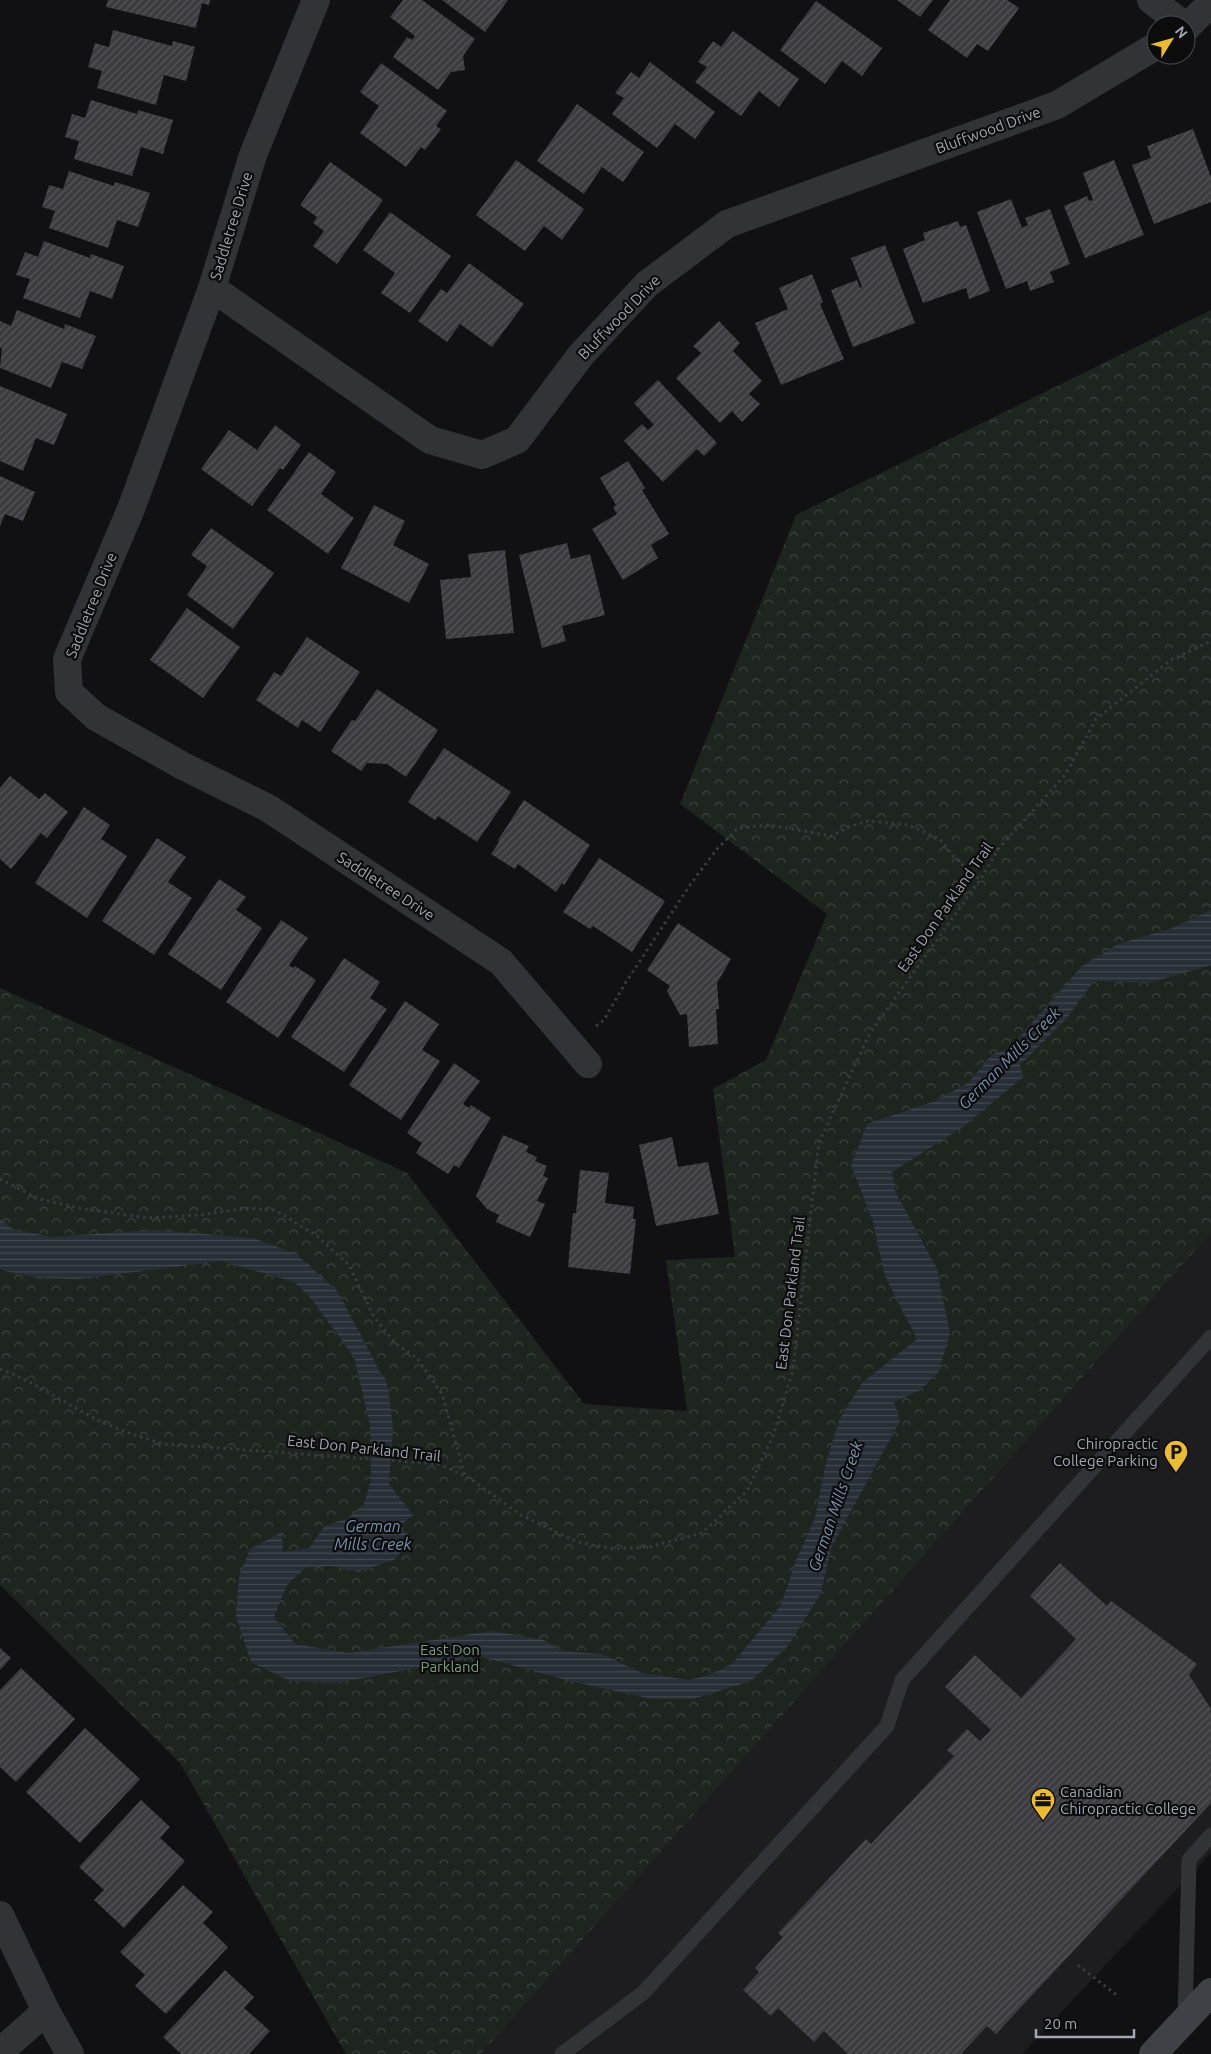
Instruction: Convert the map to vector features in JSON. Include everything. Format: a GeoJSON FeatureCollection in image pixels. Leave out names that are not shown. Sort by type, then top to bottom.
{"type":"FeatureCollection","features":[{"type":"Feature","properties":{"kind":"main road"},"geometry":{"type":"LineString","coordinates":[[1153,2054],[1211,1992]]}},
{"type":"Feature","properties":{"kind":"street","name":"Saddletree Drive"},"geometry":{"type":"LineString","coordinates":[[316,0],[253,155],[212,288],[131,509],[67,659],[69,692],[96,716],[183,766],[268,808],[501,962],[580,1055]]}},
{"type":"Feature","properties":{"kind":"street"},"geometry":{"type":"LineString","coordinates":[[1151,0],[1170,15]]}},
{"type":"Feature","properties":{"kind":"street"},"geometry":{"type":"LineString","coordinates":[[1196,17],[1211,3]]}},
{"type":"Feature","properties":{"kind":"street","name":"Bluffwood Drive"},"geometry":{"type":"LineString","coordinates":[[212,288],[430,440],[482,456],[517,440],[581,355],[647,284],[727,224],[1056,105],[1146,52]]}},
{"type":"Feature","properties":{"kind":"street"},"geometry":{"type":"LineString","coordinates":[[0,1915],[46,2011],[70,2054]]}},
{"type":"Feature","properties":{"kind":"street"},"geometry":{"type":"LineString","coordinates":[[0,2052],[46,2011]]}},
{"type":"Feature","properties":{"kind":"lane"},"geometry":{"type":"LineString","coordinates":[[562,2054],[643,1993],[887,1726],[902,1680],[1211,1336]]}},
{"type":"Feature","properties":{"kind":"lane"},"geometry":{"type":"LineString","coordinates":[[1185,2020],[1189,1860],[1211,1836]]}},
{"type":"Feature","properties":{"kind":"path","name":"East Don Parkland Trail"},"geometry":{"type":"LineString","coordinates":[[0,1369],[18,1375],[101,1421],[130,1434],[164,1444],[296,1452],[439,1464],[465,1476],[520,1514],[577,1542],[615,1548],[649,1547],[702,1533],[746,1490],[774,1436],[793,1370],[819,1142],[870,1033],[980,880],[999,848],[1065,775],[1096,718],[1171,660],[1211,641]]}},
{"type":"Feature","properties":{"kind":"path"},"geometry":{"type":"LineString","coordinates":[[580,1055],[692,882],[717,849],[738,828],[768,825],[832,836],[848,827],[868,820],[908,825],[940,839],[953,856],[980,880]]}},
{"type":"Feature","properties":{"kind":"path"},"geometry":{"type":"LineString","coordinates":[[0,1179],[39,1199],[84,1209],[149,1218],[201,1215],[247,1208],[275,1210],[317,1236],[349,1265],[374,1318],[396,1344],[418,1359],[442,1394],[465,1476]]}},
{"type":"Feature","properties":{"kind":"path"},"geometry":{"type":"LineString","coordinates":[[1078,1965],[1119,1997]]}},
{"type":"Feature","properties":{"kind":"shaded area"},"geometry":{"type":"Polygon","coordinates":[[[1211,1233],[1211,1853],[1022,2054],[481,2054],[1211,1233]]]}},
{"type":"Feature","properties":{"kind":"green space","name":"East Don Parkland"},"geometry":{"type":"Polygon","coordinates":[[[1211,310],[1211,1233],[481,2054],[346,2054],[180,1763],[0,1585],[0,988],[407,1173],[584,1404],[687,1411],[666,1260],[735,1257],[713,1089],[766,1060],[827,914],[680,804],[796,515],[1211,310]]]}},
{"type":"Feature","properties":{"kind":"water","name":"German Mills Creek"},"geometry":{"type":"Polygon","coordinates":[[[1211,910],[1211,965],[1149,983],[1094,981],[1066,1019],[1020,1065],[1023,1077],[963,1127],[892,1172],[895,1191],[937,1269],[950,1334],[938,1373],[919,1391],[894,1402],[900,1421],[832,1546],[820,1595],[788,1646],[751,1681],[693,1699],[652,1699],[570,1681],[479,1656],[337,1683],[290,1681],[251,1662],[236,1616],[239,1577],[250,1549],[282,1532],[283,1552],[309,1548],[325,1526],[348,1518],[364,1504],[371,1480],[370,1425],[354,1357],[309,1296],[294,1282],[221,1261],[80,1279],[38,1278],[5,1271],[0,1268],[0,1219],[13,1229],[51,1237],[154,1230],[253,1238],[296,1254],[338,1292],[388,1387],[393,1427],[389,1484],[413,1515],[401,1525],[409,1540],[396,1559],[359,1572],[332,1566],[305,1568],[287,1585],[274,1617],[295,1644],[349,1653],[492,1631],[544,1640],[561,1651],[601,1654],[642,1673],[689,1680],[709,1675],[732,1664],[781,1605],[795,1563],[815,1518],[825,1467],[839,1420],[862,1383],[917,1339],[885,1276],[873,1222],[851,1165],[867,1124],[935,1101],[968,1083],[992,1055],[1010,1048],[1081,967],[1118,944],[1170,929],[1211,910]]]}},
{"type":"Feature","properties":{"kind":"building"},"geometry":{"type":"Polygon","coordinates":[[[108,0],[210,0],[209,5],[202,3],[196,28],[106,7],[108,0]]]}},
{"type":"Feature","properties":{"kind":"building"},"geometry":{"type":"Polygon","coordinates":[[[403,0],[422,0],[475,39],[463,56],[465,70],[451,72],[438,90],[393,57],[407,37],[412,40],[415,36],[390,17],[403,0]]]}},
{"type":"Feature","properties":{"kind":"building"},"geometry":{"type":"Polygon","coordinates":[[[442,0],[508,0],[485,32],[442,0]]]}},
{"type":"Feature","properties":{"kind":"building"},"geometry":{"type":"Polygon","coordinates":[[[897,0],[933,0],[920,17],[897,0]]]}},
{"type":"Feature","properties":{"kind":"building"},"geometry":{"type":"Polygon","coordinates":[[[950,0],[1007,0],[1019,8],[988,51],[977,44],[967,58],[928,30],[950,0]]]}},
{"type":"Feature","properties":{"kind":"building"},"geometry":{"type":"Polygon","coordinates":[[[816,1],[882,48],[862,76],[842,61],[825,84],[780,50],[816,1]]]}},
{"type":"Feature","properties":{"kind":"building"},"geometry":{"type":"Polygon","coordinates":[[[113,30],[172,46],[173,41],[195,47],[186,81],[164,75],[156,105],[97,88],[102,71],[88,67],[95,43],[109,47],[113,30]]]}},
{"type":"Feature","properties":{"kind":"building"},"geometry":{"type":"Polygon","coordinates":[[[733,31],[799,79],[779,107],[759,91],[741,116],[695,82],[707,67],[698,62],[713,41],[721,47],[733,31]]]}},
{"type":"Feature","properties":{"kind":"building"},"geometry":{"type":"Polygon","coordinates":[[[650,62],[715,112],[695,139],[675,124],[657,148],[612,114],[624,98],[615,93],[631,72],[639,78],[650,62]]]}},
{"type":"Feature","properties":{"kind":"building"},"geometry":{"type":"Polygon","coordinates":[[[381,63],[447,111],[436,126],[441,129],[425,150],[421,147],[406,167],[360,133],[379,106],[360,92],[381,63]]]}},
{"type":"Feature","properties":{"kind":"building"},"geometry":{"type":"Polygon","coordinates":[[[91,100],[137,114],[138,110],[173,120],[163,154],[141,147],[132,176],[74,159],[79,141],[65,137],[72,114],[85,118],[91,100]]]}},
{"type":"Feature","properties":{"kind":"building"},"geometry":{"type":"Polygon","coordinates":[[[577,104],[644,152],[623,182],[602,167],[584,194],[537,161],[577,104]]]}},
{"type":"Feature","properties":{"kind":"building"},"geometry":{"type":"Polygon","coordinates":[[[1193,129],[1211,177],[1211,202],[1154,224],[1132,165],[1151,158],[1147,146],[1193,129]]]}},
{"type":"Feature","properties":{"kind":"building"},"geometry":{"type":"Polygon","coordinates":[[[516,160],[584,209],[562,240],[544,226],[525,251],[476,215],[516,160]]]}},
{"type":"Feature","properties":{"kind":"building"},"geometry":{"type":"Polygon","coordinates":[[[1114,160],[1144,235],[1085,258],[1064,206],[1087,196],[1089,201],[1093,200],[1083,173],[1114,160]]]}},
{"type":"Feature","properties":{"kind":"building"},"geometry":{"type":"Polygon","coordinates":[[[330,162],[383,200],[337,264],[313,246],[324,231],[313,223],[317,217],[300,205],[330,162]]]}},
{"type":"Feature","properties":{"kind":"building"},"geometry":{"type":"Polygon","coordinates":[[[69,171],[114,186],[115,182],[150,193],[138,227],[117,220],[108,248],[49,228],[55,211],[42,207],[49,185],[63,189],[69,171]]]}},
{"type":"Feature","properties":{"kind":"building"},"geometry":{"type":"Polygon","coordinates":[[[1011,199],[1022,228],[1028,225],[1025,218],[1050,209],[1070,264],[1050,272],[1054,282],[1030,291],[1027,281],[1006,289],[977,212],[1011,199]]]}},
{"type":"Feature","properties":{"kind":"building"},"geometry":{"type":"Polygon","coordinates":[[[390,212],[451,256],[410,313],[381,293],[395,273],[363,250],[390,212]]]}},
{"type":"Feature","properties":{"kind":"building"},"geometry":{"type":"Polygon","coordinates":[[[958,221],[960,227],[966,225],[990,291],[969,299],[966,288],[923,303],[903,249],[925,240],[923,233],[958,221]]]}},
{"type":"Feature","properties":{"kind":"building"},"geometry":{"type":"Polygon","coordinates":[[[44,241],[90,258],[91,254],[124,266],[112,299],[90,291],[80,318],[23,298],[30,279],[16,275],[25,252],[38,257],[44,241]]]}},
{"type":"Feature","properties":{"kind":"building"},"geometry":{"type":"Polygon","coordinates":[[[885,245],[915,323],[853,347],[831,290],[857,280],[860,288],[862,287],[851,258],[885,245]]]}},
{"type":"Feature","properties":{"kind":"building"},"geometry":{"type":"Polygon","coordinates":[[[469,263],[524,304],[492,347],[460,324],[447,342],[418,321],[441,289],[447,293],[469,263]]]}},
{"type":"Feature","properties":{"kind":"building"},"geometry":{"type":"Polygon","coordinates":[[[812,274],[823,302],[820,304],[844,359],[781,385],[755,323],[788,309],[779,288],[812,274]]]}},
{"type":"Feature","properties":{"kind":"building"},"geometry":{"type":"Polygon","coordinates":[[[17,310],[64,329],[65,324],[96,336],[82,369],[62,362],[51,388],[0,368],[2,348],[0,348],[0,321],[11,326],[17,310]]]}},
{"type":"Feature","properties":{"kind":"building"},"geometry":{"type":"Polygon","coordinates":[[[719,321],[740,343],[733,351],[762,381],[749,394],[760,404],[742,422],[732,411],[720,423],[676,378],[701,353],[693,346],[719,321]]]}},
{"type":"Feature","properties":{"kind":"building"},"geometry":{"type":"Polygon","coordinates":[[[658,380],[717,443],[704,456],[697,449],[663,482],[624,441],[642,424],[648,430],[654,425],[634,403],[658,380]]]}},
{"type":"Feature","properties":{"kind":"building"},"geometry":{"type":"Polygon","coordinates":[[[0,386],[67,414],[54,445],[36,438],[23,471],[0,461],[0,386]]]}},
{"type":"Feature","properties":{"kind":"building"},"geometry":{"type":"Polygon","coordinates":[[[275,425],[301,445],[283,470],[280,468],[252,506],[201,469],[229,430],[257,450],[275,425]]]}},
{"type":"Feature","properties":{"kind":"building"},"geometry":{"type":"Polygon","coordinates":[[[309,452],[336,472],[321,494],[354,518],[328,554],[267,510],[309,452]]]}},
{"type":"Feature","properties":{"kind":"building"},"geometry":{"type":"Polygon","coordinates":[[[628,461],[645,488],[642,490],[669,534],[651,545],[658,558],[623,580],[592,529],[617,514],[613,507],[616,505],[600,478],[628,461]]]}},
{"type":"Feature","properties":{"kind":"building"},"geometry":{"type":"Polygon","coordinates":[[[0,476],[35,492],[23,521],[5,514],[0,526],[0,476]]]}},
{"type":"Feature","properties":{"kind":"building"},"geometry":{"type":"Polygon","coordinates":[[[374,505],[405,521],[393,545],[429,564],[409,603],[341,568],[374,505]]]}},
{"type":"Feature","properties":{"kind":"building"},"geometry":{"type":"Polygon","coordinates":[[[211,528],[274,573],[233,629],[187,595],[207,566],[191,555],[211,528]]]}},
{"type":"Feature","properties":{"kind":"building"},"geometry":{"type":"Polygon","coordinates":[[[567,543],[571,559],[590,554],[605,615],[562,626],[566,641],[542,648],[519,555],[567,543]]]}},
{"type":"Feature","properties":{"kind":"building"},"geometry":{"type":"Polygon","coordinates":[[[505,550],[514,633],[446,639],[440,580],[471,577],[468,554],[505,550]]]}},
{"type":"Feature","properties":{"kind":"building"},"geometry":{"type":"Polygon","coordinates":[[[187,608],[240,647],[203,698],[150,660],[187,608]]]}},
{"type":"Feature","properties":{"kind":"building"},"geometry":{"type":"Polygon","coordinates":[[[307,637],[360,672],[320,732],[302,720],[298,728],[256,700],[274,672],[281,676],[307,637]]]}},
{"type":"Feature","properties":{"kind":"building"},"geometry":{"type":"Polygon","coordinates":[[[377,689],[438,730],[406,777],[387,764],[367,763],[361,771],[331,751],[352,720],[355,721],[377,689]]]}},
{"type":"Feature","properties":{"kind":"building"},"geometry":{"type":"Polygon","coordinates":[[[444,748],[511,792],[477,842],[438,816],[435,820],[408,802],[444,748]]]}},
{"type":"Feature","properties":{"kind":"building"},"geometry":{"type":"Polygon","coordinates":[[[10,776],[39,799],[45,793],[68,812],[47,838],[41,833],[11,869],[0,859],[0,788],[10,776]]]}},
{"type":"Feature","properties":{"kind":"building"},"geometry":{"type":"Polygon","coordinates":[[[524,800],[590,845],[564,885],[562,883],[556,892],[518,864],[515,869],[491,854],[524,800]]]}},
{"type":"Feature","properties":{"kind":"building"},"geometry":{"type":"Polygon","coordinates":[[[84,807],[110,825],[101,839],[127,856],[87,918],[35,883],[84,807]]]}},
{"type":"Feature","properties":{"kind":"building"},"geometry":{"type":"Polygon","coordinates":[[[157,838],[186,857],[168,882],[192,898],[154,955],[102,921],[157,838]]]}},
{"type":"Feature","properties":{"kind":"building"},"geometry":{"type":"Polygon","coordinates":[[[599,858],[665,901],[632,952],[593,926],[590,929],[563,912],[599,858]]]}},
{"type":"Feature","properties":{"kind":"building"},"geometry":{"type":"Polygon","coordinates":[[[219,879],[246,897],[236,910],[262,928],[221,990],[168,954],[219,879]]]}},
{"type":"Feature","properties":{"kind":"building"},"geometry":{"type":"Polygon","coordinates":[[[281,920],[308,938],[289,965],[293,968],[295,966],[316,980],[278,1038],[226,1002],[281,920]]]}},
{"type":"Feature","properties":{"kind":"building"},"geometry":{"type":"Polygon","coordinates":[[[678,923],[731,959],[717,983],[719,1009],[716,1009],[718,1044],[689,1047],[687,1014],[680,1015],[667,991],[670,986],[647,970],[678,923]]]}},
{"type":"Feature","properties":{"kind":"building"},"geometry":{"type":"Polygon","coordinates":[[[344,958],[380,982],[370,998],[387,1009],[344,1072],[291,1037],[344,958]]]}},
{"type":"Feature","properties":{"kind":"building"},"geometry":{"type":"Polygon","coordinates":[[[405,1001],[439,1024],[422,1050],[440,1061],[401,1120],[349,1085],[405,1001]]]}},
{"type":"Feature","properties":{"kind":"building"},"geometry":{"type":"Polygon","coordinates":[[[454,1063],[480,1081],[463,1104],[469,1108],[471,1105],[491,1118],[459,1168],[454,1165],[448,1174],[416,1153],[422,1143],[407,1133],[454,1063]]]}},
{"type":"Feature","properties":{"kind":"building"},"geometry":{"type":"Polygon","coordinates":[[[503,1135],[529,1146],[526,1152],[537,1157],[535,1161],[547,1166],[543,1176],[548,1178],[537,1201],[545,1204],[530,1237],[496,1222],[499,1215],[487,1209],[476,1196],[503,1135]]]}},
{"type":"Feature","properties":{"kind":"building"},"geometry":{"type":"Polygon","coordinates":[[[672,1137],[678,1167],[708,1162],[719,1214],[656,1226],[639,1145],[672,1137]]]}},
{"type":"Feature","properties":{"kind":"building"},"geometry":{"type":"Polygon","coordinates":[[[580,1170],[609,1173],[605,1203],[634,1207],[633,1219],[636,1219],[630,1274],[568,1267],[573,1213],[576,1213],[580,1170]]]}},
{"type":"Feature","properties":{"kind":"building","name":"Canadian Chiropractic College"},"geometry":{"type":"Polygon","coordinates":[[[1060,1563],[1107,1606],[1111,1601],[1197,1664],[1189,1675],[1211,1709],[1211,1803],[996,2034],[987,2026],[961,2054],[848,2054],[824,2031],[814,2042],[778,2008],[771,2016],[743,1990],[759,1972],[755,1968],[783,1937],[778,1933],[866,1839],[871,1844],[954,1756],[947,1750],[967,1729],[980,1741],[991,1730],[945,1687],[975,1655],[1021,1698],[1076,1639],[1030,1596],[1060,1563]]]}},
{"type":"Feature","properties":{"kind":"building"},"geometry":{"type":"Polygon","coordinates":[[[0,1648],[11,1658],[0,1670],[0,1648]]]}},
{"type":"Feature","properties":{"kind":"building"},"geometry":{"type":"Polygon","coordinates":[[[21,1668],[75,1719],[16,1782],[0,1767],[0,1690],[21,1668]]]}},
{"type":"Feature","properties":{"kind":"building"},"geometry":{"type":"Polygon","coordinates":[[[85,1728],[140,1779],[80,1843],[26,1792],[85,1728]]]}},
{"type":"Feature","properties":{"kind":"building"},"geometry":{"type":"Polygon","coordinates":[[[141,1800],[170,1827],[160,1838],[185,1861],[124,1928],[94,1900],[104,1890],[79,1867],[141,1800]]]}},
{"type":"Feature","properties":{"kind":"building"},"geometry":{"type":"Polygon","coordinates":[[[183,1885],[213,1912],[203,1923],[228,1947],[166,2014],[135,1986],[145,1975],[120,1952],[183,1885]]]}},
{"type":"Feature","properties":{"kind":"building"},"geometry":{"type":"Polygon","coordinates":[[[225,1970],[254,1997],[244,2008],[270,2031],[249,2054],[181,2054],[163,2037],[225,1970]]]}},
{"type":"Feature","properties":{"kind":"place","name":"Chiropractic College Parking"},"geometry":{"type":"Point","coordinates":[1176,1473]}},
{"type":"Feature","properties":{"kind":"place","name":"Canadian Chiropractic College"},"geometry":{"type":"Point","coordinates":[1043,1821]}}]}
